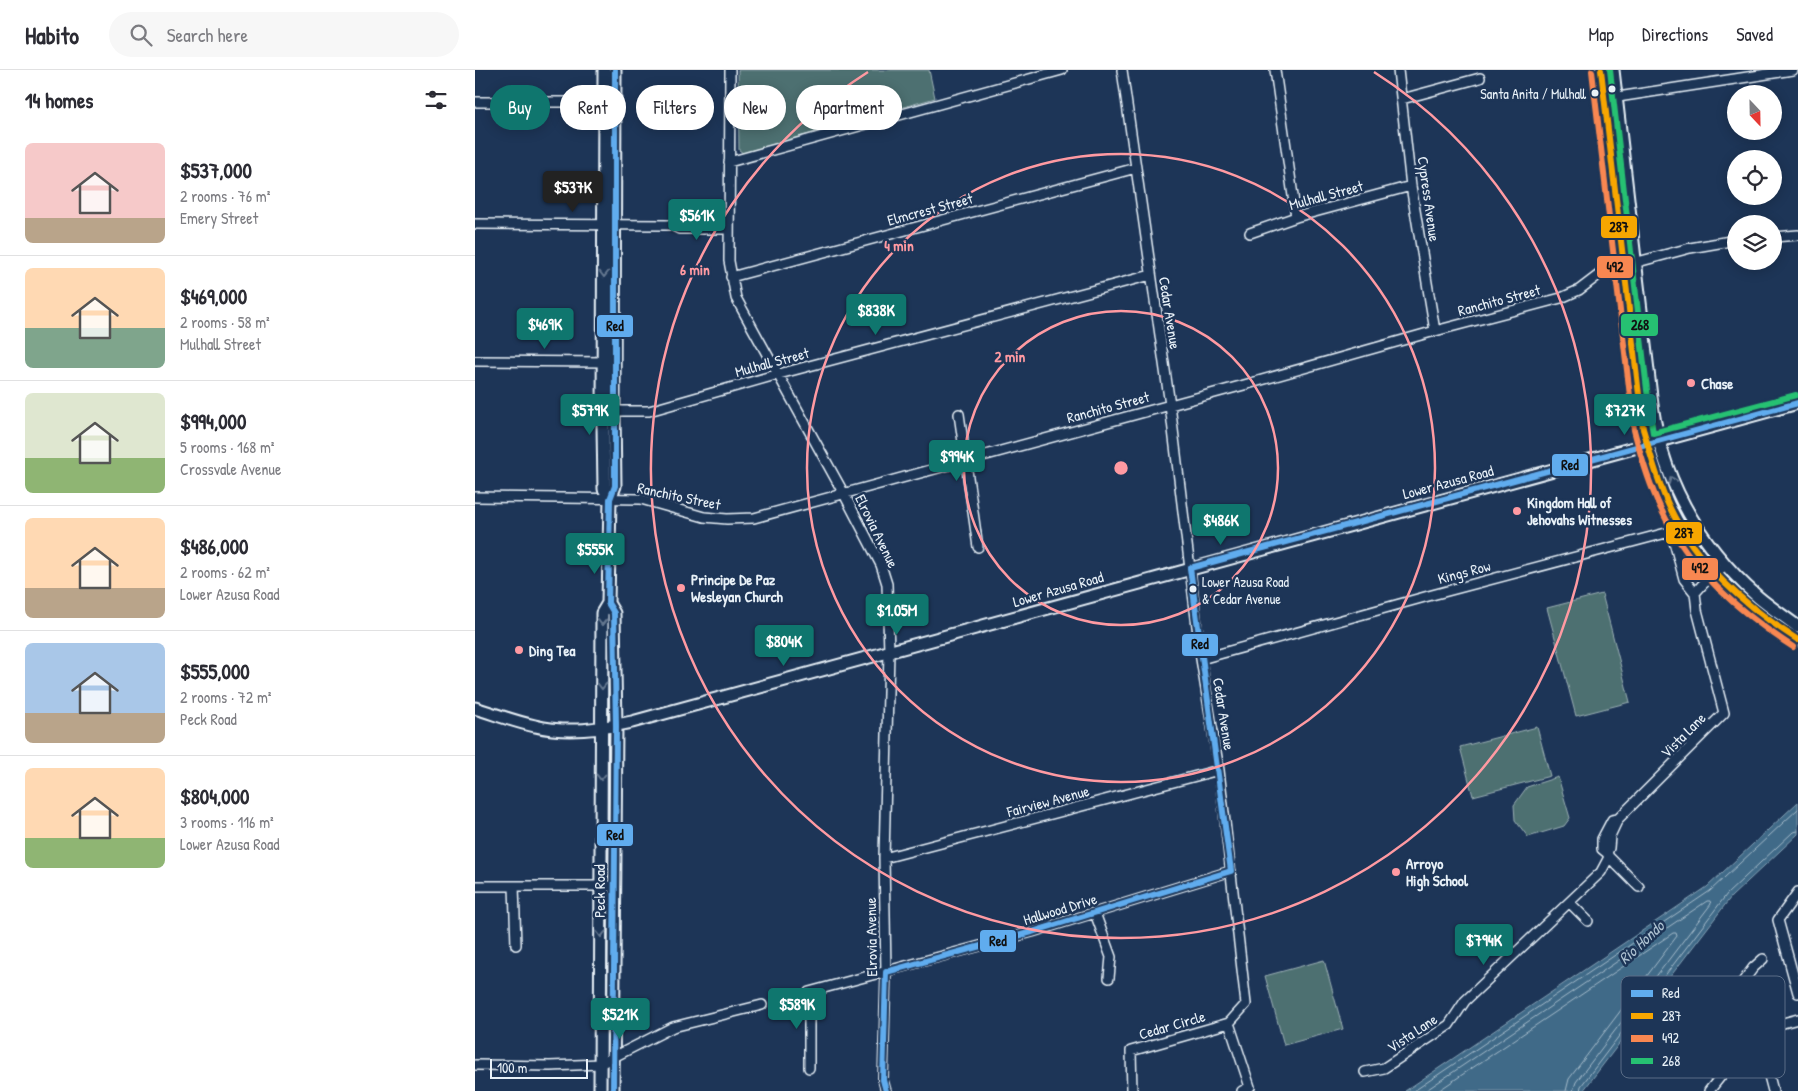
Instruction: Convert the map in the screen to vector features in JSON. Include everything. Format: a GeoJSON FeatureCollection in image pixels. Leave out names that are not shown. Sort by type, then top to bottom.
{"type":"FeatureCollection","features":[{"type":"Feature","properties":{"kind":"main road","name":"Peck Road"},"geometry":{"type":"LineString","coordinates":[[604,70],[606,85]]}},
{"type":"Feature","properties":{"kind":"main road","name":"Peck Road"},"geometry":{"type":"LineString","coordinates":[[612,85],[615,70]]}},
{"type":"Feature","properties":{"kind":"main road"},"geometry":{"type":"LineString","coordinates":[[1601,70],[1610,98],[1630,263],[1643,429],[1653,442],[1681,502],[1710,547],[1758,598],[1796,626]]}},
{"type":"Feature","properties":{"kind":"main road"},"geometry":{"type":"LineString","coordinates":[[1610,98],[1613,70]]}},
{"type":"Feature","properties":{"kind":"main road","name":"Peck Road"},"geometry":{"type":"LineString","coordinates":[[600,1091],[602,613],[608,603],[610,499],[604,489],[609,362],[609,130]]}},
{"type":"Feature","properties":{"kind":"main road","name":"Lower Azusa Road"},"geometry":{"type":"LineString","coordinates":[[475,708],[535,726],[567,731],[603,729],[616,726],[1798,402]]}},
{"type":"Feature","properties":{"kind":"main road"},"geometry":{"type":"LineString","coordinates":[[1653,442],[1651,460],[1670,507],[1699,554],[1733,592],[1760,614],[1798,640]]}},
{"type":"Feature","properties":{"kind":"main road","name":"Peck Road"},"geometry":{"type":"LineString","coordinates":[[608,603],[614,613],[616,726],[613,1091]]}},
{"type":"Feature","properties":{"kind":"main road"},"geometry":{"type":"LineString","coordinates":[[1760,614],[1768,615],[1785,624],[1796,626]]}},
{"type":"Feature","properties":{"kind":"street","name":"Elrovia Avenue"},"geometry":{"type":"LineString","coordinates":[[730,70],[729,224],[731,278],[736,298],[844,494],[881,565],[887,584],[889,652],[884,858],[886,972],[883,1080],[886,1091]]}},
{"type":"Feature","properties":{"kind":"street"},"geometry":{"type":"LineString","coordinates":[[729,162],[1062,70]]}},
{"type":"Feature","properties":{"kind":"street","name":"Cedar Avenue"},"geometry":{"type":"LineString","coordinates":[[1122,70],[1170,405],[1201,659],[1219,770],[1246,1004],[1229,1023]]}},
{"type":"Feature","properties":{"kind":"street"},"geometry":{"type":"LineString","coordinates":[[1275,70],[1296,217]]}},
{"type":"Feature","properties":{"kind":"street","name":"Cypress Avenue"},"geometry":{"type":"LineString","coordinates":[[1398,70],[1411,186],[1435,331]]}},
{"type":"Feature","properties":{"kind":"street"},"geometry":{"type":"LineString","coordinates":[[1610,98],[1793,70]]}},
{"type":"Feature","properties":{"kind":"street"},"geometry":{"type":"LineString","coordinates":[[1402,99],[1480,78]]}},
{"type":"Feature","properties":{"kind":"street"},"geometry":{"type":"LineString","coordinates":[[475,102],[560,102]]}},
{"type":"Feature","properties":{"kind":"street","name":"Elmcrest Street"},"geometry":{"type":"LineString","coordinates":[[731,278],[1136,168]]}},
{"type":"Feature","properties":{"kind":"street","name":"Mulhall Street"},"geometry":{"type":"LineString","coordinates":[[1249,234],[1296,217],[1411,186]]}},
{"type":"Feature","properties":{"kind":"street"},"geometry":{"type":"LineString","coordinates":[[475,224],[671,225],[680,220],[729,224]]}},
{"type":"Feature","properties":{"kind":"street"},"geometry":{"type":"LineString","coordinates":[[1782,236],[1798,235]]}},
{"type":"Feature","properties":{"kind":"street","name":"Ranchito Street"},"geometry":{"type":"LineString","coordinates":[[475,497],[641,500],[704,517],[727,519],[754,518],[1561,298],[1579,290],[1604,271],[1690,248],[1727,242]]}},
{"type":"Feature","properties":{"kind":"street","name":"Mulhall Street"},"geometry":{"type":"LineString","coordinates":[[608,411],[649,411],[779,374],[1151,275]]}},
{"type":"Feature","properties":{"kind":"street"},"geometry":{"type":"LineString","coordinates":[[475,361],[609,362]]}},
{"type":"Feature","properties":{"kind":"street"},"geometry":{"type":"LineString","coordinates":[[959,414],[978,547]]}},
{"type":"Feature","properties":{"kind":"street","name":"Kings Row"},"geometry":{"type":"LineString","coordinates":[[1201,659],[1432,594],[1666,533],[1673,538],[1684,579],[1695,593],[1697,610],[1724,713]]}},
{"type":"Feature","properties":{"kind":"street"},"geometry":{"type":"LineString","coordinates":[[1695,593],[1725,565]]}},
{"type":"Feature","properties":{"kind":"street","name":"Vista Lane"},"geometry":{"type":"LineString","coordinates":[[1365,1072],[1383,1068],[1449,1025],[1465,1001],[1601,872],[1608,855],[1602,849],[1601,839],[1612,820],[1618,819],[1724,713]]}},
{"type":"Feature","properties":{"kind":"street","name":"Fairview Avenue"},"geometry":{"type":"LineString","coordinates":[[884,858],[1219,770]]}},
{"type":"Feature","properties":{"kind":"street"},"geometry":{"type":"LineString","coordinates":[[1608,855],[1639,887]]}},
{"type":"Feature","properties":{"kind":"street","name":"Hallwood Drive"},"geometry":{"type":"LineString","coordinates":[[809,1068],[809,992],[1095,913],[1231,871]]}},
{"type":"Feature","properties":{"kind":"street"},"geometry":{"type":"LineString","coordinates":[[475,886],[614,886]]}},
{"type":"Feature","properties":{"kind":"street"},"geometry":{"type":"LineString","coordinates":[[514,886],[516,945]]}},
{"type":"Feature","properties":{"kind":"street"},"geometry":{"type":"LineString","coordinates":[[1798,892],[1778,920],[1798,993]]}},
{"type":"Feature","properties":{"kind":"street"},"geometry":{"type":"LineString","coordinates":[[1570,903],[1588,921]]}},
{"type":"Feature","properties":{"kind":"street"},"geometry":{"type":"LineString","coordinates":[[1095,913],[1111,957],[1109,978]]}},
{"type":"Feature","properties":{"kind":"street"},"geometry":{"type":"LineString","coordinates":[[1747,976],[1763,959]]}},
{"type":"Feature","properties":{"kind":"street"},"geometry":{"type":"LineString","coordinates":[[475,1065],[550,1066],[600,1064],[673,1027],[762,1004]]}},
{"type":"Feature","properties":{"kind":"street"},"geometry":{"type":"LineString","coordinates":[[1785,1023],[1798,1019]]}},
{"type":"Feature","properties":{"kind":"street"},"geometry":{"type":"LineString","coordinates":[[1229,1023],[1246,1089]]}},
{"type":"Feature","properties":{"kind":"street","name":"Cedar Circle"},"geometry":{"type":"LineString","coordinates":[[1132,1091],[1131,1051],[1229,1023]]}},
{"type":"Feature","properties":{"kind":"street"},"geometry":{"type":"LineString","coordinates":[[1709,1091],[1719,1078]]}},
{"type":"Feature","properties":{"kind":"street"},"geometry":{"type":"LineString","coordinates":[[1769,1078],[1773,1091]]}},
{"type":"Feature","properties":{"kind":"green space"},"geometry":{"type":"Polygon","coordinates":[[[738,70],[929,70],[935,98],[902,107],[902,85],[796,85],[796,130],[823,130],[743,153],[739,150],[739,130],[786,130],[786,85],[738,85],[738,70]]]}},
{"type":"Feature","properties":{"kind":"green space"},"geometry":{"type":"Polygon","coordinates":[[[1602,594],[1630,702],[1576,716],[1547,608],[1602,594]]]}},
{"type":"Feature","properties":{"kind":"green space"},"geometry":{"type":"Polygon","coordinates":[[[1537,727],[1550,776],[1473,796],[1460,747],[1537,727]]]}},
{"type":"Feature","properties":{"kind":"green space"},"geometry":{"type":"Polygon","coordinates":[[[1558,777],[1570,818],[1564,826],[1528,837],[1515,820],[1514,805],[1527,787],[1558,777]]]}},
{"type":"Feature","properties":{"kind":"green space"},"geometry":{"type":"Polygon","coordinates":[[[1324,960],[1343,1029],[1284,1045],[1265,976],[1324,960]]]}},
{"type":"Feature","properties":{"kind":"water","name":"Rio Hondo"},"geometry":{"type":"Polygon","coordinates":[[[1798,802],[1798,834],[1731,897],[1671,976],[1621,976],[1621,1041],[1583,1091],[1405,1091],[1707,887],[1798,802]]]}},
{"type":"Feature","properties":{"kind":"transit line","name":"Red"},"geometry":{"type":"LineString","coordinates":[[613,1091],[616,726],[614,613],[608,603],[610,499],[615,486],[615,70]]}},
{"type":"Feature","properties":{"kind":"transit line","name":"287"},"geometry":{"type":"LineString","coordinates":[[1601,70],[1643,429],[1658,478],[1680,527],[1708,565],[1741,598],[1798,640]]}},
{"type":"Feature","properties":{"kind":"transit line","name":"268"},"geometry":{"type":"LineString","coordinates":[[1610,70],[1653,433],[1796,395]]}},
{"type":"Feature","properties":{"kind":"transit line","name":"492"},"geometry":{"type":"LineString","coordinates":[[1592,71],[1634,430],[1642,460],[1661,509],[1672,531],[1701,570],[1735,604],[1793,647]]}},
{"type":"Feature","properties":{"kind":"transit line","name":"Red"},"geometry":{"type":"LineString","coordinates":[[886,1091],[883,1080],[886,972],[1032,932],[1231,871],[1190,568],[1798,403]]}},
{"type":"Feature","properties":{"kind":"place","name":"Santa Anita / Mulhall"},"geometry":{"type":"Point","coordinates":[1595,93]}},
{"type":"Feature","properties":{"kind":"place","name":"Chase"},"geometry":{"type":"Point","coordinates":[1691,383]}},
{"type":"Feature","properties":{"kind":"place","name":"Kingdom Hall of Jehovahs Witnesses"},"geometry":{"type":"Point","coordinates":[1517,511]}},
{"type":"Feature","properties":{"kind":"place","name":"Principe De Paz Wesleyan Church"},"geometry":{"type":"Point","coordinates":[681,588]}},
{"type":"Feature","properties":{"kind":"place","name":"Lower Azusa Road & Cedar Avenue"},"geometry":{"type":"Point","coordinates":[1193,589]}},
{"type":"Feature","properties":{"kind":"place","name":"Ding Tea"},"geometry":{"type":"Point","coordinates":[519,650]}},
{"type":"Feature","properties":{"kind":"place","name":"Arroyo High School"},"geometry":{"type":"Point","coordinates":[1396,872]}}]}
